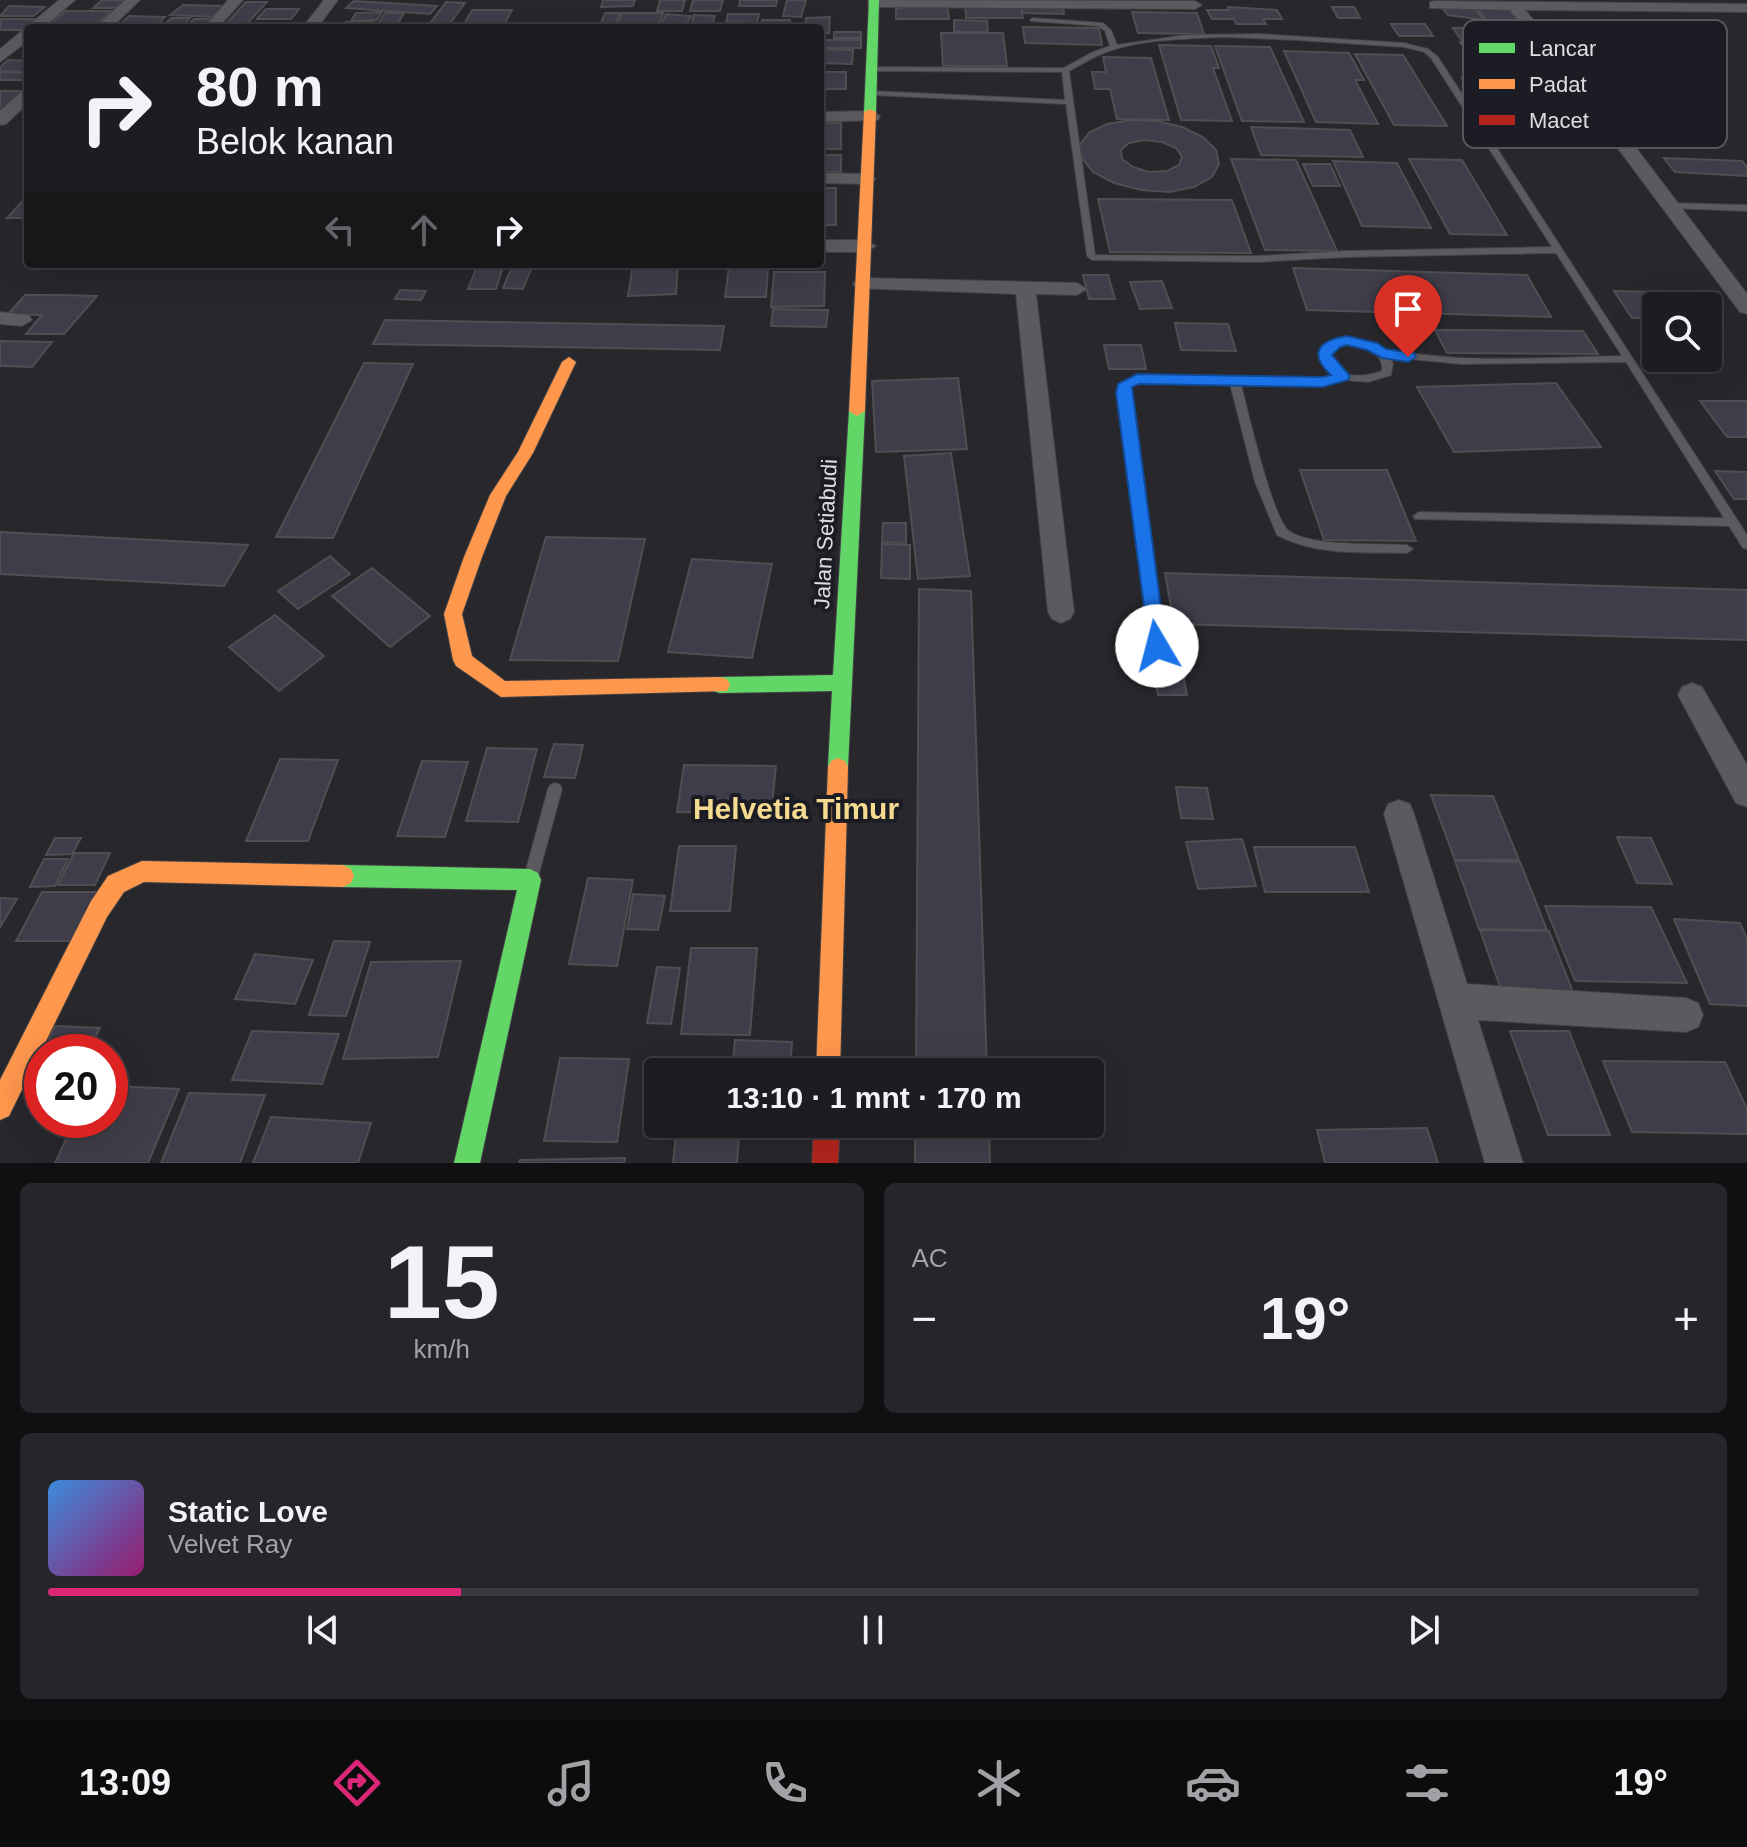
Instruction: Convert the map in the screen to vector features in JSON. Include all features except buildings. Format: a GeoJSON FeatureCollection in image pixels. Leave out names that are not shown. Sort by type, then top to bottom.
{"type":"FeatureCollection","features":[{"type":"Feature","properties":{"kind":"street"},"geometry":{"type":"LineString","coordinates":[[39,24],[68,0]]}},
{"type":"Feature","properties":{"kind":"street"},"geometry":{"type":"LineString","coordinates":[[106,24],[133,0]]}},
{"type":"Feature","properties":{"kind":"street"},"geometry":{"type":"LineString","coordinates":[[214,24],[236,0]]}},
{"type":"Feature","properties":{"kind":"street"},"geometry":{"type":"LineString","coordinates":[[312,24],[331,0]]}},
{"type":"Feature","properties":{"kind":"street"},"geometry":{"type":"LineString","coordinates":[[874,2],[1195,5]]}},
{"type":"Feature","properties":{"kind":"street","name":"Jalan Setiabudi"},"geometry":{"type":"LineString","coordinates":[[828,1058],[841,683],[866,246],[874,2]]}},
{"type":"Feature","properties":{"kind":"street"},"geometry":{"type":"LineString","coordinates":[[1504,2],[1519,20]]}},
{"type":"Feature","properties":{"kind":"street"},"geometry":{"type":"LineString","coordinates":[[1435,5],[1648,3],[1747,8]]}},
{"type":"Feature","properties":{"kind":"street"},"geometry":{"type":"LineString","coordinates":[[0,57],[24,36]]}},
{"type":"Feature","properties":{"kind":"street"},"geometry":{"type":"LineString","coordinates":[[5,123],[24,99]]}},
{"type":"Feature","properties":{"kind":"street"},"geometry":{"type":"LineString","coordinates":[[824,117],[872,116]]}},
{"type":"Feature","properties":{"kind":"street"},"geometry":{"type":"LineString","coordinates":[[1623,148],[1745,303]]}},
{"type":"Feature","properties":{"kind":"street"},"geometry":{"type":"LineString","coordinates":[[824,178],[867,179]]}},
{"type":"Feature","properties":{"kind":"street"},"geometry":{"type":"LineString","coordinates":[[824,246],[866,246]]}},
{"type":"Feature","properties":{"kind":"street"},"geometry":{"type":"LineString","coordinates":[[863,278],[1076,282],[1025,288],[863,278]]}},
{"type":"Feature","properties":{"kind":"street"},"geometry":{"type":"LineString","coordinates":[[1025,288],[1061,612]]}},
{"type":"Feature","properties":{"kind":"street"},"geometry":{"type":"LineString","coordinates":[[0,318],[22,320]]}},
{"type":"Feature","properties":{"kind":"street"},"geometry":{"type":"LineString","coordinates":[[569,362],[525,453],[498,495],[473,557],[453,614],[463,660],[501,689],[841,683]]}},
{"type":"Feature","properties":{"kind":"street"},"geometry":{"type":"LineString","coordinates":[[1692,695],[1747,793]]}},
{"type":"Feature","properties":{"kind":"street"},"geometry":{"type":"LineString","coordinates":[[1399,814],[1504,1163]]}},
{"type":"Feature","properties":{"kind":"street"},"geometry":{"type":"LineString","coordinates":[[0,1107],[99,909],[112,887],[129,875],[142,871],[530,880],[467,1163]]}},
{"type":"Feature","properties":{"kind":"street"},"geometry":{"type":"LineString","coordinates":[[1456,1001],[1686,1015]]}},
{"type":"Feature","properties":{"kind":"street"},"geometry":{"type":"LineString","coordinates":[[825,1163],[826,1138]]}},
{"type":"Feature","properties":{"kind":"lane"},"geometry":{"type":"LineString","coordinates":[[1033,20],[1097,22],[1108,30],[1114,47]]}},
{"type":"Feature","properties":{"kind":"lane"},"geometry":{"type":"LineString","coordinates":[[871,69],[1065,70],[1091,55],[1114,47],[1202,36],[1404,45],[1426,50],[1434,57],[1463,103]]}},
{"type":"Feature","properties":{"kind":"lane"},"geometry":{"type":"LineString","coordinates":[[955,96],[958,70]]}},
{"type":"Feature","properties":{"kind":"lane"},"geometry":{"type":"LineString","coordinates":[[1065,70],[1091,256],[1098,259],[1257,259],[1556,250]]}},
{"type":"Feature","properties":{"kind":"lane"},"geometry":{"type":"LineString","coordinates":[[872,93],[1069,102]]}},
{"type":"Feature","properties":{"kind":"lane"},"geometry":{"type":"LineString","coordinates":[[1492,148],[1747,545]]}},
{"type":"Feature","properties":{"kind":"lane"},"geometry":{"type":"LineString","coordinates":[[1670,206],[1747,208]]}},
{"type":"Feature","properties":{"kind":"lane"},"geometry":{"type":"LineString","coordinates":[[1382,353],[1388,363],[1387,373],[1377,379],[1363,381],[1343,376],[1327,363],[1325,355],[1335,343],[1360,342],[1382,353],[1461,361],[1629,359]]}},
{"type":"Feature","properties":{"kind":"lane"},"geometry":{"type":"LineString","coordinates":[[1157,646],[1123,393],[1125,384],[1137,379],[1323,382],[1343,376]]}},
{"type":"Feature","properties":{"kind":"lane"},"geometry":{"type":"LineString","coordinates":[[1235,382],[1261,482],[1281,532],[1292,538],[1321,543],[1407,549]]}},
{"type":"Feature","properties":{"kind":"lane"},"geometry":{"type":"LineString","coordinates":[[1419,516],[1731,522]]}},
{"type":"Feature","properties":{"kind":"lane"},"geometry":{"type":"LineString","coordinates":[[530,880],[555,789]]}},
{"type":"Feature","properties":{"kind":"traffic: fast"},"geometry":{"type":"LineString","coordinates":[[870,112],[874,0]]}},
{"type":"Feature","properties":{"kind":"traffic: fast"},"geometry":{"type":"LineString","coordinates":[[838,767],[857,411]]}},
{"type":"Feature","properties":{"kind":"traffic: fast"},"geometry":{"type":"LineString","coordinates":[[720,685],[841,683]]}},
{"type":"Feature","properties":{"kind":"traffic: fast"},"geometry":{"type":"LineString","coordinates":[[343,876],[530,880],[467,1163]]}},
{"type":"Feature","properties":{"kind":"traffic: slow"},"geometry":{"type":"LineString","coordinates":[[857,411],[870,112]]}},
{"type":"Feature","properties":{"kind":"traffic: slow"},"geometry":{"type":"LineString","coordinates":[[569,362],[525,453],[498,495],[473,557],[453,614],[463,660],[501,689],[720,685]]}},
{"type":"Feature","properties":{"kind":"traffic: slow"},"geometry":{"type":"LineString","coordinates":[[828,1058],[838,767]]}},
{"type":"Feature","properties":{"kind":"traffic: slow"},"geometry":{"type":"LineString","coordinates":[[0,1107],[99,909],[116,884],[142,871],[343,876]]}},
{"type":"Feature","properties":{"kind":"traffic: jam"},"geometry":{"type":"LineString","coordinates":[[825,1163],[826,1138]]}},
{"type":"Feature","properties":{"kind":"district","name":"Helvetia Timur"},"geometry":{"type":"Point","coordinates":[796,809]}},
{"type":"Feature","properties":{"kind":"route"},"geometry":{"type":"LineString","coordinates":[[1157,646],[1123,393],[1125,384],[1137,379],[1323,382],[1343,376],[1327,363],[1325,355],[1335,343],[1347,341],[1360,342],[1382,353],[1408,357]]}}]}
